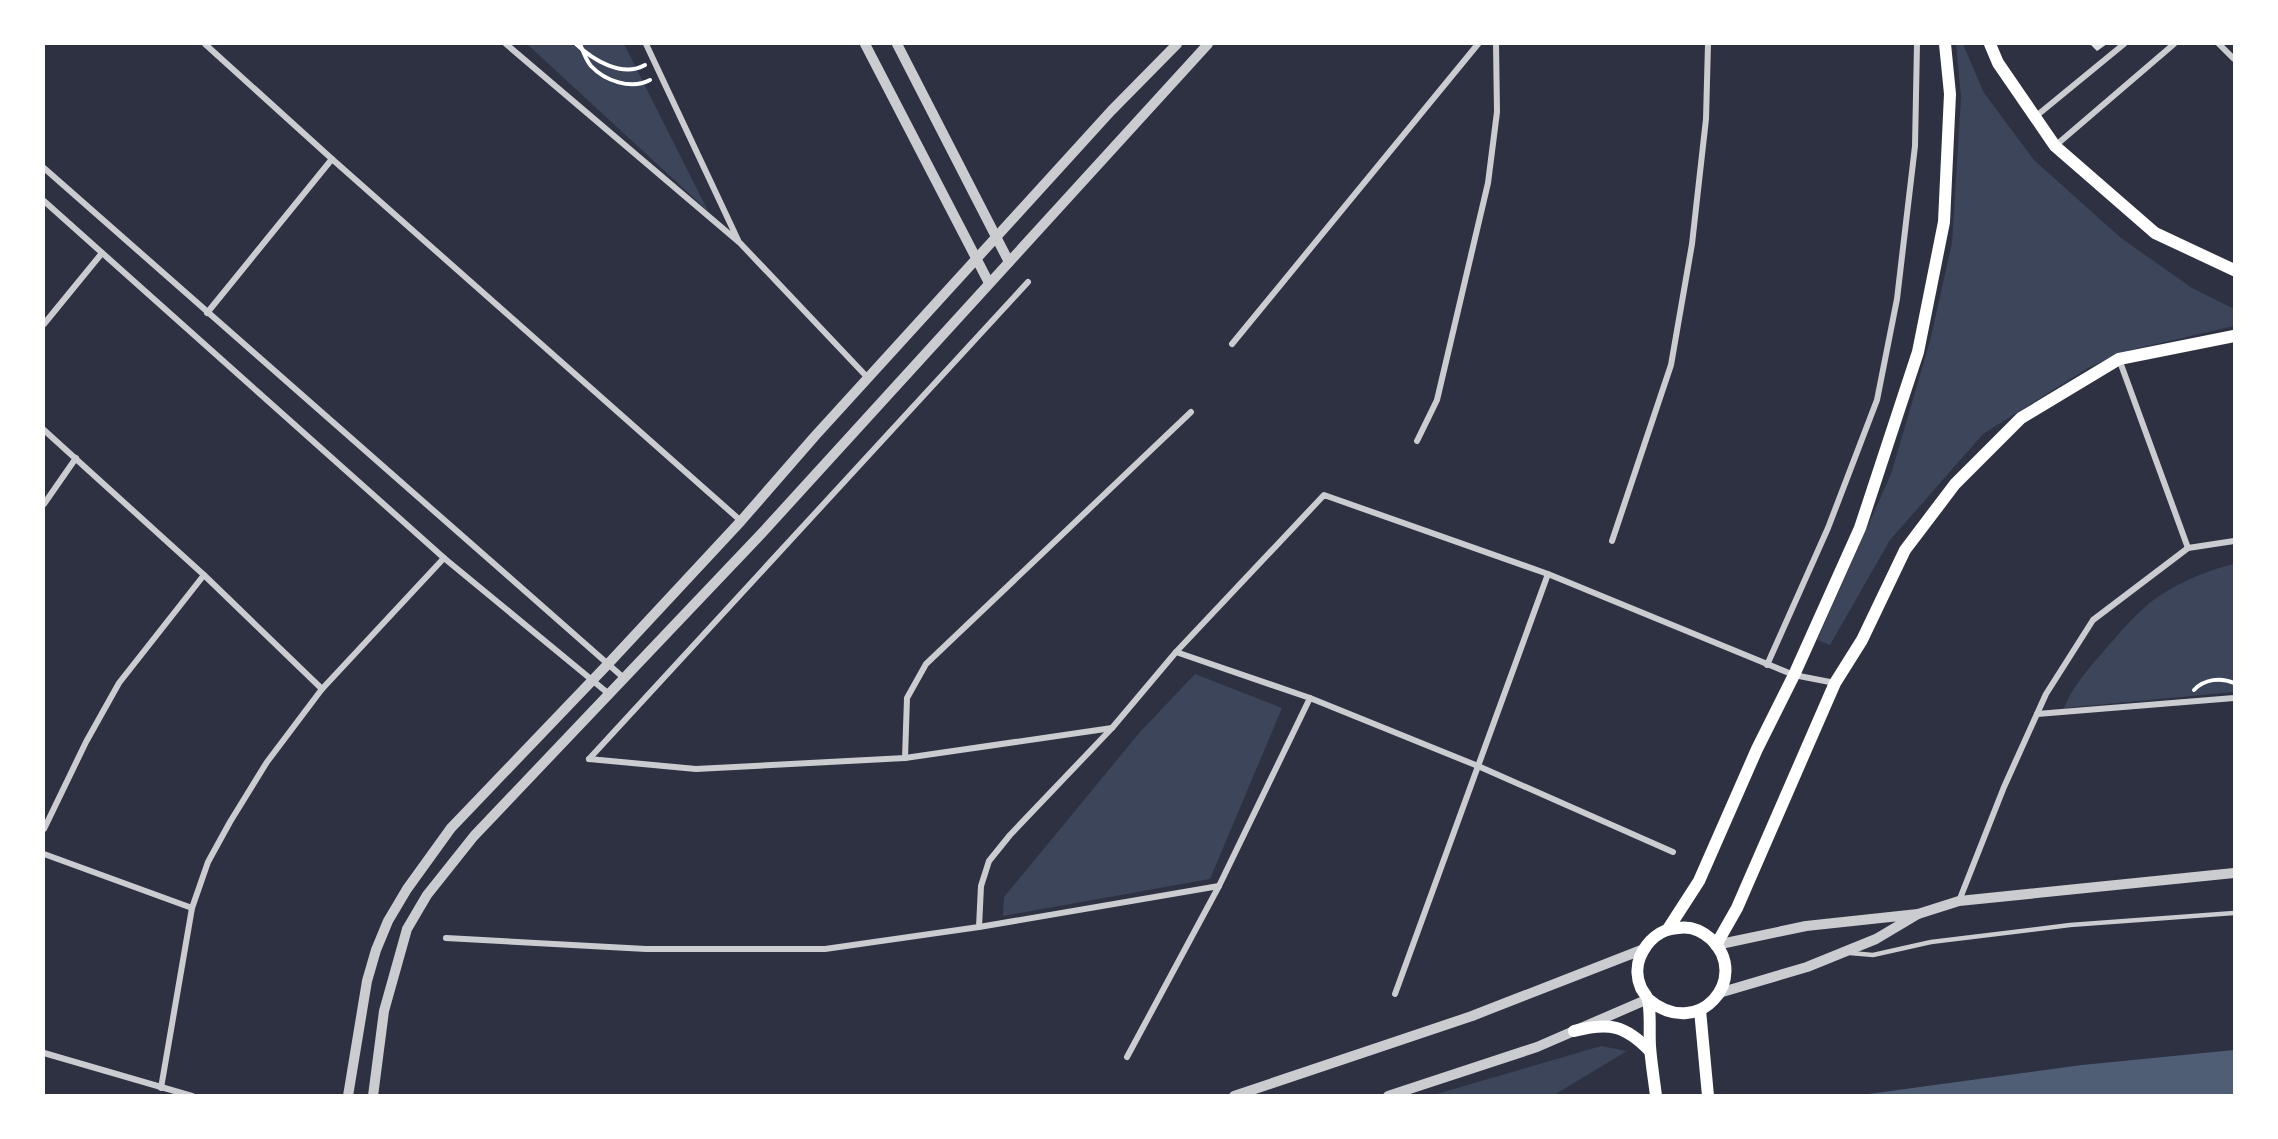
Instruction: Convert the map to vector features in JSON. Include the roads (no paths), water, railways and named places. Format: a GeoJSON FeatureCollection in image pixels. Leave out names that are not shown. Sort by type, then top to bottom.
{"type":"FeatureCollection","features":[{"type":"Feature","properties":{"kind":"main road"},"geometry":{"type":"LineString","coordinates":[[1668,929],[1699,881],[1757,749],[1794,675],[1860,528],[1918,352],[1944,222],[1950,94],[1945,44]]}},
{"type":"Feature","properties":{"kind":"main road"},"geometry":{"type":"LineString","coordinates":[[1990,44],[1998,63],[2055,146],[2155,233],[2235,270]]}},
{"type":"Feature","properties":{"kind":"main road"},"geometry":{"type":"LineString","coordinates":[[1716,945],[1737,908],[1835,683],[1863,640],[1905,550],[1955,484],[2021,418],[2119,359],[2235,336]]}},
{"type":"Feature","properties":{"kind":"main road"},"geometry":{"type":"LineString","coordinates":[[1679,927],[1700,931],[1716,945],[1722,956],[1725,969],[1724,981],[1719,993],[1711,1003],[1700,1010],[1686,1014],[1672,1014],[1659,1008],[1648,999],[1641,987],[1638,975],[1639,961],[1644,949],[1659,934],[1668,929],[1679,927]]}},
{"type":"Feature","properties":{"kind":"main road"},"geometry":{"type":"LineString","coordinates":[[1648,999],[1650,1051],[1656,1095]]}},
{"type":"Feature","properties":{"kind":"main road"},"geometry":{"type":"LineString","coordinates":[[1700,1010],[1708,1095]]}},
{"type":"Feature","properties":{"kind":"main road"},"geometry":{"type":"LineString","coordinates":[[1574,1031],[1593,1026],[1614,1028],[1629,1032],[1650,1051]]}},
{"type":"Feature","properties":{"kind":"street"},"geometry":{"type":"LineString","coordinates":[[205,44],[741,521]]}},
{"type":"Feature","properties":{"kind":"street"},"geometry":{"type":"LineString","coordinates":[[506,44],[740,243],[868,378]]}},
{"type":"Feature","properties":{"kind":"street"},"geometry":{"type":"LineString","coordinates":[[646,44],[740,243]]}},
{"type":"Feature","properties":{"kind":"street"},"geometry":{"type":"LineString","coordinates":[[865,44],[989,284]]}},
{"type":"Feature","properties":{"kind":"street"},"geometry":{"type":"LineString","coordinates":[[897,44],[1009,262]]}},
{"type":"Feature","properties":{"kind":"street"},"geometry":{"type":"LineString","coordinates":[[348,1095],[367,981],[376,950],[393,913],[451,828],[741,521],[1111,111],[1177,44]]}},
{"type":"Feature","properties":{"kind":"street"},"geometry":{"type":"LineString","coordinates":[[373,1095],[384,1011],[407,929],[415,914],[474,836],[762,533],[1208,44]]}},
{"type":"Feature","properties":{"kind":"street"},"geometry":{"type":"LineString","coordinates":[[1232,344],[1478,44]]}},
{"type":"Feature","properties":{"kind":"street"},"geometry":{"type":"LineString","coordinates":[[1417,441],[1437,400],[1488,183],[1497,112],[1496,44]]}},
{"type":"Feature","properties":{"kind":"street"},"geometry":{"type":"LineString","coordinates":[[1612,541],[1671,365],[1692,244],[1706,119],[1708,44]]}},
{"type":"Feature","properties":{"kind":"street"},"geometry":{"type":"LineString","coordinates":[[1767,665],[1828,528],[1876,400],[1897,299],[1915,146],[1917,44]]}},
{"type":"Feature","properties":{"kind":"street"},"geometry":{"type":"LineString","coordinates":[[2035,117],[2124,44]]}},
{"type":"Feature","properties":{"kind":"street"},"geometry":{"type":"LineString","coordinates":[[2055,146],[2174,44]]}},
{"type":"Feature","properties":{"kind":"street"},"geometry":{"type":"LineString","coordinates":[[2219,44],[2235,59]]}},
{"type":"Feature","properties":{"kind":"street"},"geometry":{"type":"LineString","coordinates":[[207,314],[332,159]]}},
{"type":"Feature","properties":{"kind":"street"},"geometry":{"type":"LineString","coordinates":[[44,168],[207,314],[625,679]]}},
{"type":"Feature","properties":{"kind":"street"},"geometry":{"type":"LineString","coordinates":[[44,201],[444,558],[610,695]]}},
{"type":"Feature","properties":{"kind":"street"},"geometry":{"type":"LineString","coordinates":[[44,324],[102,253]]}},
{"type":"Feature","properties":{"kind":"street"},"geometry":{"type":"LineString","coordinates":[[1028,282],[589,759],[696,769],[905,758],[1112,728]]}},
{"type":"Feature","properties":{"kind":"street"},"geometry":{"type":"LineString","coordinates":[[2119,359],[2188,548]]}},
{"type":"Feature","properties":{"kind":"street"},"geometry":{"type":"LineString","coordinates":[[905,758],[907,698],[926,664],[1191,412]]}},
{"type":"Feature","properties":{"kind":"street"},"geometry":{"type":"LineString","coordinates":[[44,430],[204,575],[322,689]]}},
{"type":"Feature","properties":{"kind":"street"},"geometry":{"type":"LineString","coordinates":[[44,504],[76,458]]}},
{"type":"Feature","properties":{"kind":"street"},"geometry":{"type":"LineString","coordinates":[[979,927],[981,886],[990,861],[1010,835],[1112,728],[1176,652],[1324,495],[1548,574],[1794,675],[1835,683]]}},
{"type":"Feature","properties":{"kind":"street"},"geometry":{"type":"LineString","coordinates":[[1959,901],[2004,787],[2046,694],[2093,620],[2188,548],[2235,541]]}},
{"type":"Feature","properties":{"kind":"street"},"geometry":{"type":"LineString","coordinates":[[161,1088],[192,908],[208,862],[267,762],[322,689],[444,558]]}},
{"type":"Feature","properties":{"kind":"street"},"geometry":{"type":"LineString","coordinates":[[1395,994],[1548,574]]}},
{"type":"Feature","properties":{"kind":"street"},"geometry":{"type":"LineString","coordinates":[[44,829],[86,742],[119,683],[204,575]]}},
{"type":"Feature","properties":{"kind":"street"},"geometry":{"type":"LineString","coordinates":[[1176,652],[1310,698],[1478,766],[1673,852]]}},
{"type":"Feature","properties":{"kind":"street"},"geometry":{"type":"LineString","coordinates":[[1127,1057],[1219,886],[1310,698]]}},
{"type":"Feature","properties":{"kind":"street"},"geometry":{"type":"LineString","coordinates":[[2037,714],[2235,698]]}},
{"type":"Feature","properties":{"kind":"street"},"geometry":{"type":"LineString","coordinates":[[44,854],[192,908]]}},
{"type":"Feature","properties":{"kind":"street"},"geometry":{"type":"LineString","coordinates":[[1716,945],[1806,926],[1918,914],[1959,901],[2235,873]]}},
{"type":"Feature","properties":{"kind":"street"},"geometry":{"type":"LineString","coordinates":[[446,938],[646,949],[825,949],[979,927],[1219,886]]}},
{"type":"Feature","properties":{"kind":"street"},"geometry":{"type":"LineString","coordinates":[[1719,993],[1808,967],[1876,939],[1918,914]]}},
{"type":"Feature","properties":{"kind":"street"},"geometry":{"type":"LineString","coordinates":[[1234,1095],[1472,1016],[1644,949]]}},
{"type":"Feature","properties":{"kind":"street"},"geometry":{"type":"LineString","coordinates":[[1388,1095],[1538,1047],[1648,999]]}},
{"type":"Feature","properties":{"kind":"street"},"geometry":{"type":"LineString","coordinates":[[44,1053],[192,1095]]}},
{"type":"Feature","properties":{"kind":"lane"},"geometry":{"type":"LineString","coordinates":[[1844,952],[1873,955],[1931,942],[2058,926],[2235,913]]}}]}
